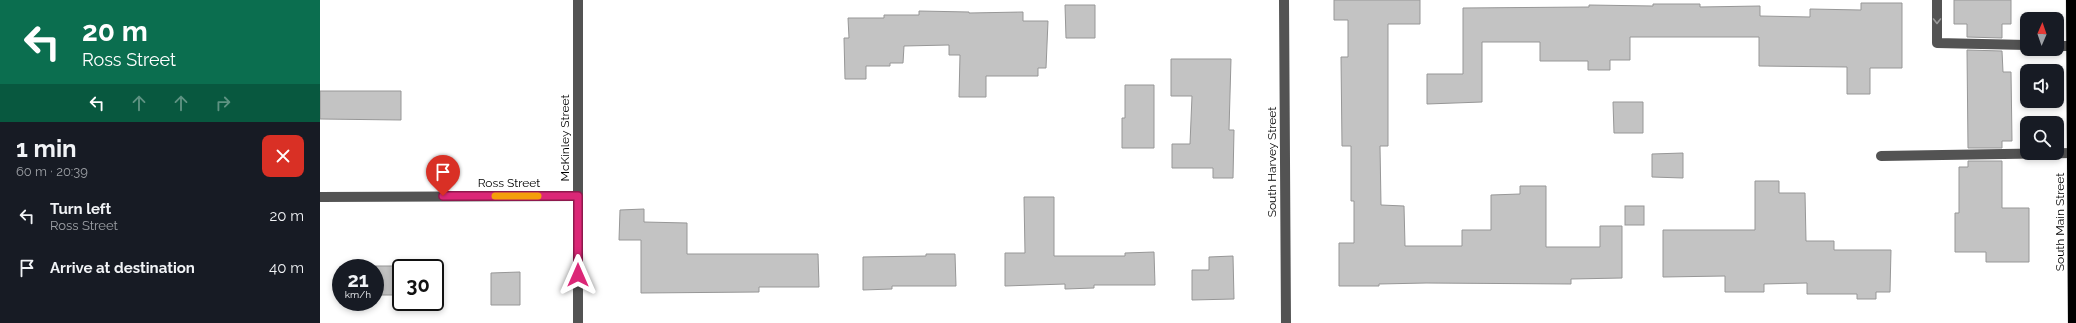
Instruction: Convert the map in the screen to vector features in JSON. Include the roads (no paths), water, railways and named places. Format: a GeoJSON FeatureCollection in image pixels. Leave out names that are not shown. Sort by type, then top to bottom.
{"type":"FeatureCollection","features":[{"type":"Feature","properties":{"kind":"main road","name":"South Main Street"},"geometry":{"type":"LineString","coordinates":[[2071,0],[2074,46],[2072,153],[2074,164],[2073,323]]}},
{"type":"Feature","properties":{"kind":"street","name":"McKinley Street"},"geometry":{"type":"LineString","coordinates":[[578,0],[578,323]]}},
{"type":"Feature","properties":{"kind":"street","name":"South Harvey Street"},"geometry":{"type":"LineString","coordinates":[[1284,0],[1286,323]]}},
{"type":"Feature","properties":{"kind":"street"},"geometry":{"type":"LineString","coordinates":[[1937,0],[1937,43],[2020,45]]}},
{"type":"Feature","properties":{"kind":"street"},"geometry":{"type":"LineString","coordinates":[[1881,156],[2072,153]]}},
{"type":"Feature","properties":{"kind":"street","name":"Ross Street"},"geometry":{"type":"LineString","coordinates":[[320,197],[578,196]]}}]}
